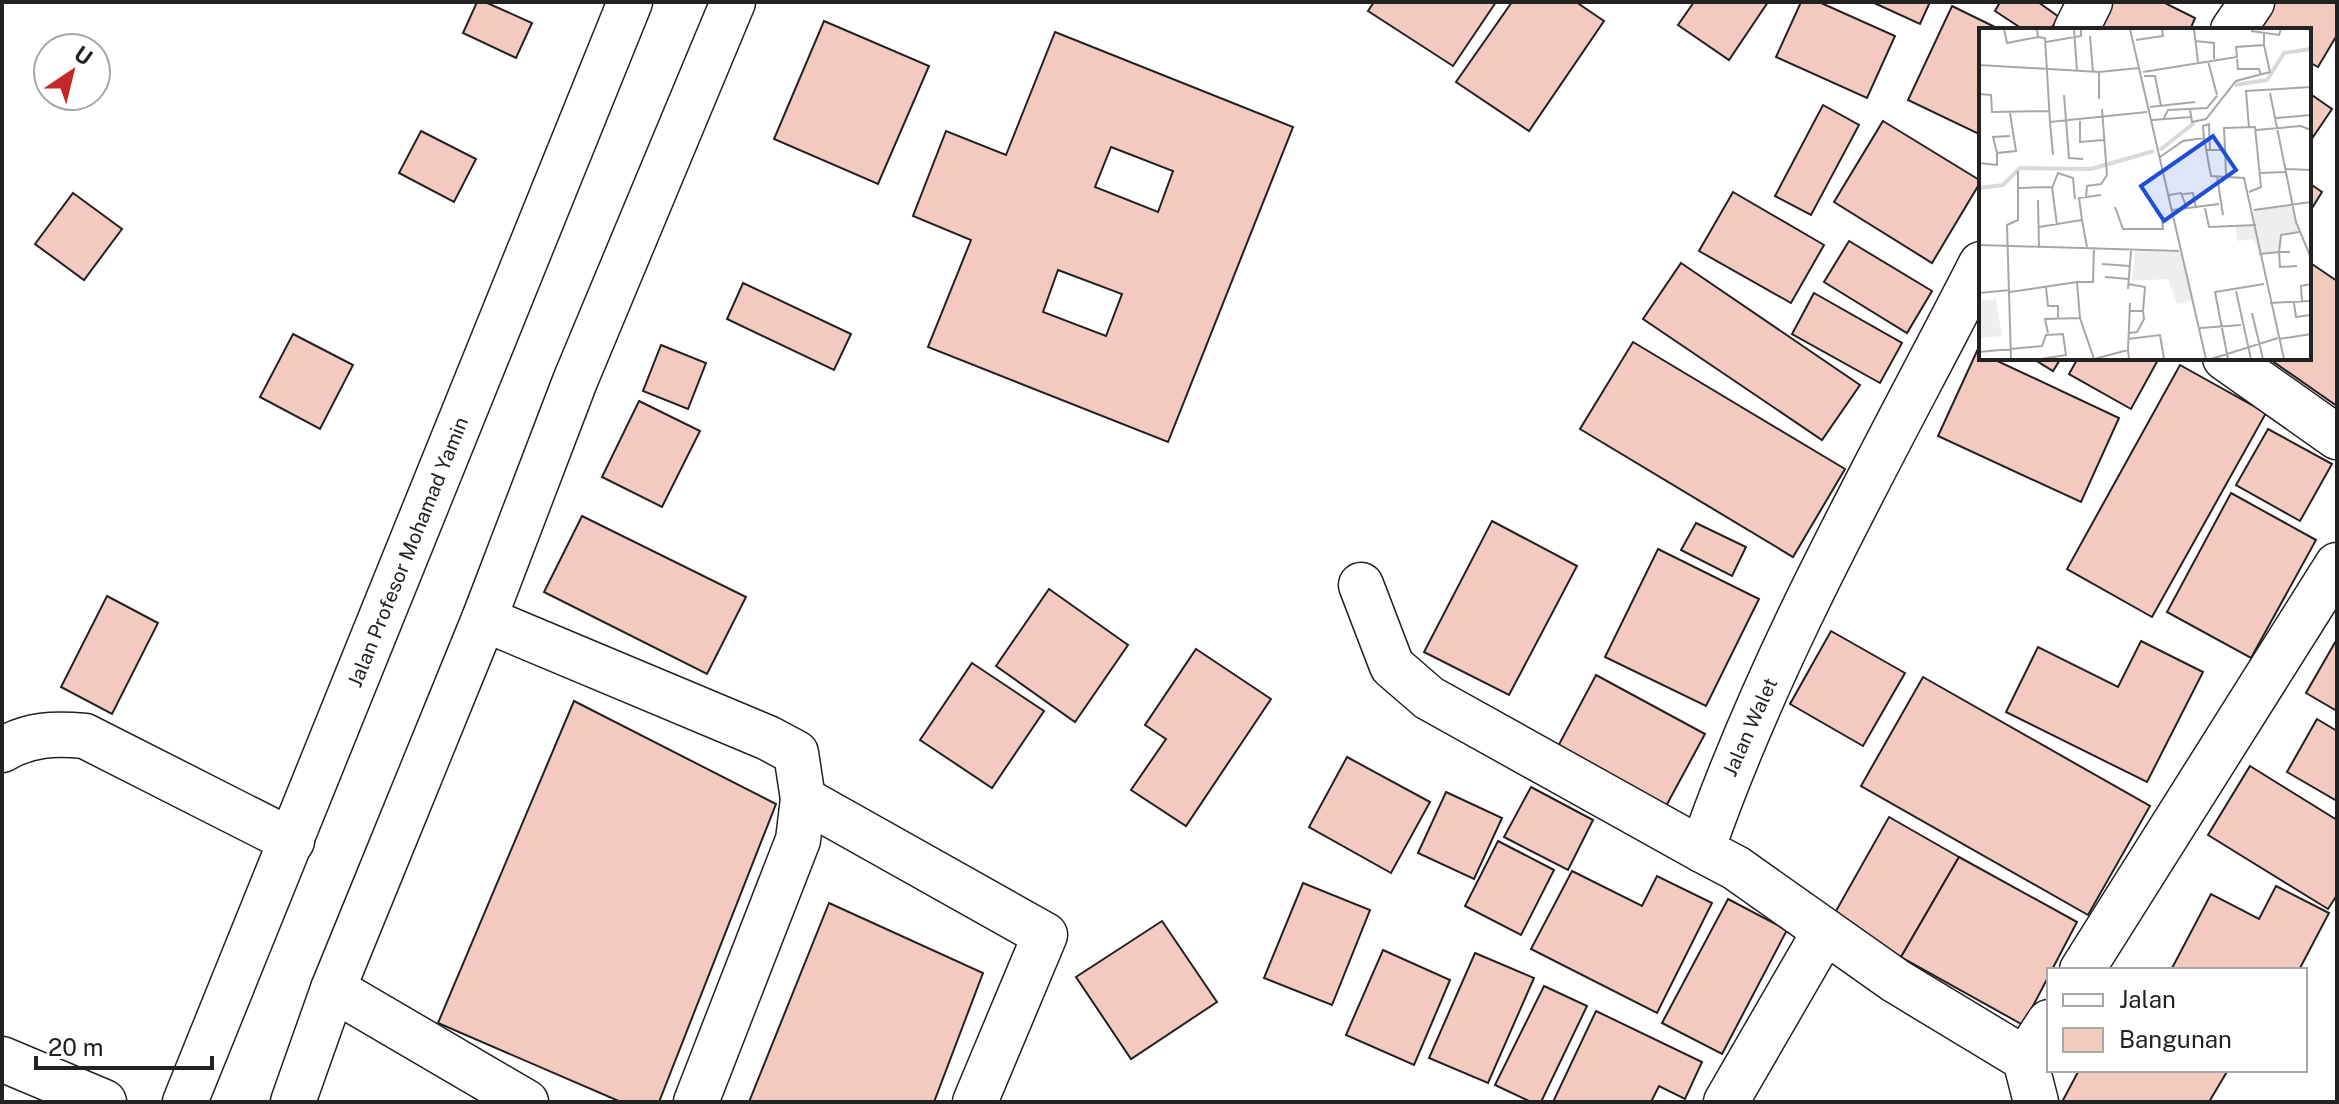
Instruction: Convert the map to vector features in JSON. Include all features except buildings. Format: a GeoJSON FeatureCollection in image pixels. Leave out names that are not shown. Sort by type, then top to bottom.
{"type":"FeatureCollection","features":[{"type":"Feature","properties":{"kind":"street","name":"Jalan Profesor Mohamad Yamin"},"geometry":{"type":"LineString","coordinates":[[185,1102],[630,2]]}},
{"type":"Feature","properties":{"kind":"street"},"geometry":{"type":"LineString","coordinates":[[293,1102],[333,989],[484,619],[575,381],[733,2]]}},
{"type":"Feature","properties":{"kind":"street"},"geometry":{"type":"LineString","coordinates":[[2077,28],[2090,2]]}},
{"type":"Feature","properties":{"kind":"street"},"geometry":{"type":"LineString","coordinates":[[2234,28],[2252,2]]}},
{"type":"Feature","properties":{"kind":"street","name":"Jalan Walet"},"geometry":{"type":"LineString","coordinates":[[1702,850],[1734,760],[1800,620],[1979,268]]}},
{"type":"Feature","properties":{"kind":"street"},"geometry":{"type":"LineString","coordinates":[[2228,360],[2337,437]]}},
{"type":"Feature","properties":{"kind":"street"},"geometry":{"type":"LineString","coordinates":[[2083,968],[2337,565]]}},
{"type":"Feature","properties":{"kind":"street"},"geometry":{"type":"LineString","coordinates":[[1361,585],[1392,666],[1429,698],[1736,868],[1896,981],[2025,1059],[2036,1102]]}},
{"type":"Feature","properties":{"kind":"street"},"geometry":{"type":"LineString","coordinates":[[484,619],[768,738],[796,753],[803,799],[798,840],[696,1102]]}},
{"type":"Feature","properties":{"kind":"street"},"geometry":{"type":"LineString","coordinates":[[2,750],[20,739],[55,733],[85,736],[292,841]]}},
{"type":"Feature","properties":{"kind":"street"},"geometry":{"type":"LineString","coordinates":[[803,799],[1045,935],[975,1102]]}},
{"type":"Feature","properties":{"kind":"street"},"geometry":{"type":"LineString","coordinates":[[1726,1102],[1825,931]]}},
{"type":"Feature","properties":{"kind":"street"},"geometry":{"type":"LineString","coordinates":[[333,989],[526,1102]]}},
{"type":"Feature","properties":{"kind":"street"},"geometry":{"type":"LineString","coordinates":[[2025,1059],[2047,1025]]}},
{"type":"Feature","properties":{"kind":"street"},"geometry":{"type":"LineString","coordinates":[[2,1059],[104,1102]]}}]}
